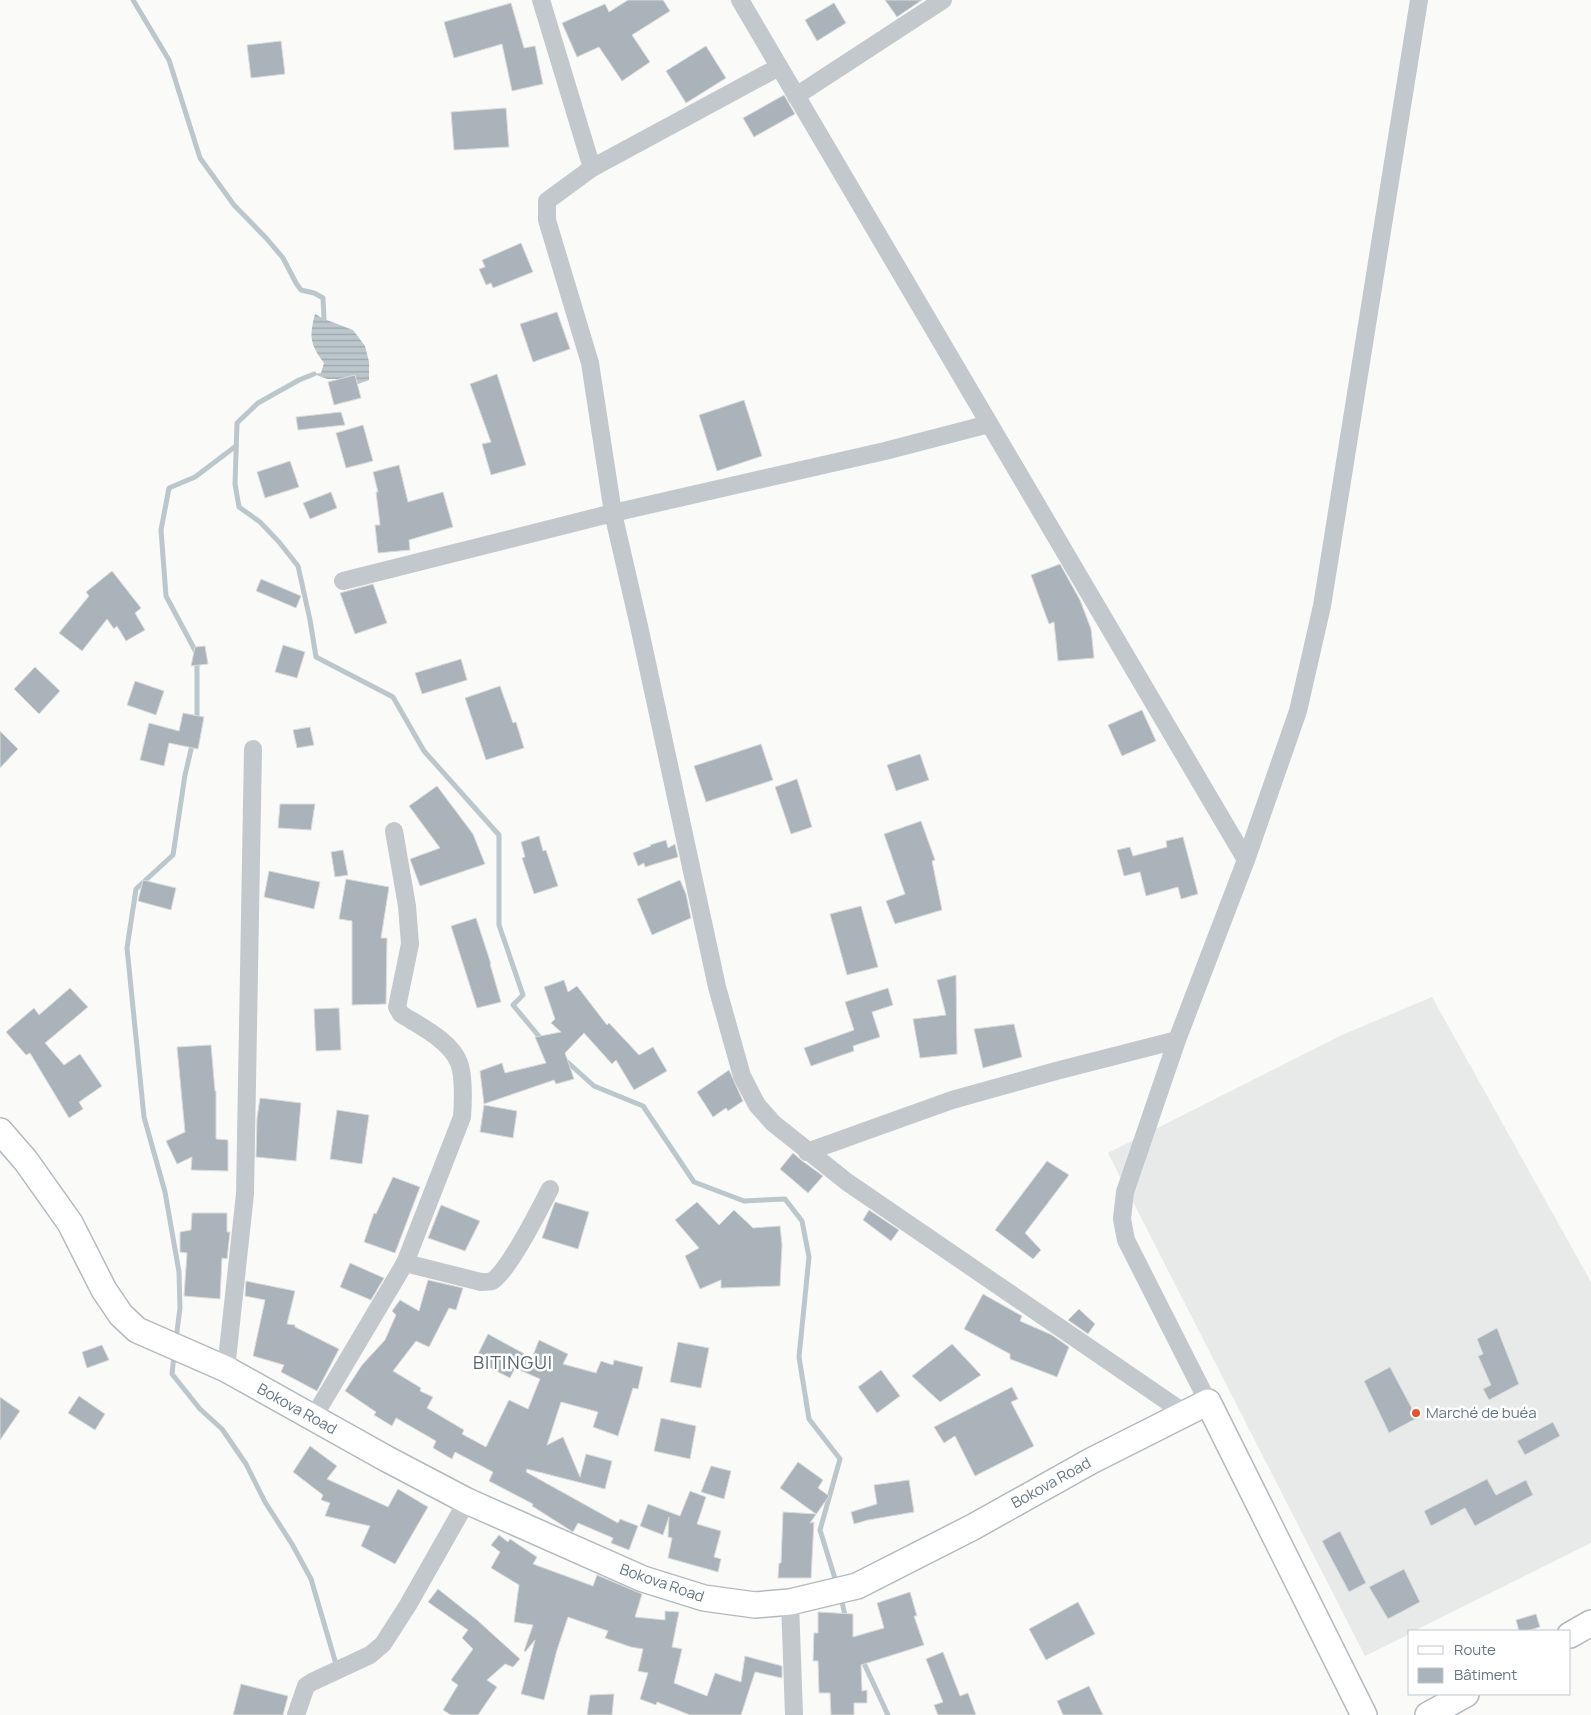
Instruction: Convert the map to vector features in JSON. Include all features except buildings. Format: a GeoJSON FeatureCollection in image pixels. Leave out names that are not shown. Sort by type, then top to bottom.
{"type":"FeatureCollection","features":[{"type":"Feature","properties":{"kind":"street"},"geometry":{"type":"LineString","coordinates":[[541,0],[592,168]]}},
{"type":"Feature","properties":{"kind":"street"},"geometry":{"type":"LineString","coordinates":[[740,0],[1246,860]]}},
{"type":"Feature","properties":{"kind":"street"},"geometry":{"type":"LineString","coordinates":[[796,96],[943,0]]}},
{"type":"Feature","properties":{"kind":"street"},"geometry":{"type":"LineString","coordinates":[[1364,1715],[1126,1240],[1122,1219],[1125,1192],[1177,1040],[1246,860],[1298,711],[1322,606],[1419,0]]}},
{"type":"Feature","properties":{"kind":"street"},"geometry":{"type":"LineString","coordinates":[[779,67],[592,168],[547,201],[547,220],[590,363],[613,514],[717,987],[742,1076],[757,1105],[773,1123],[847,1182],[1186,1414]]}},
{"type":"Feature","properties":{"kind":"street"},"geometry":{"type":"LineString","coordinates":[[343,581],[613,514],[885,451],[989,424]]}},
{"type":"Feature","properties":{"kind":"street"},"geometry":{"type":"LineString","coordinates":[[226,1369],[245,1194],[254,749]]}},
{"type":"Feature","properties":{"kind":"street"},"geometry":{"type":"LineString","coordinates":[[313,1418],[405,1263],[462,1117],[463,1098],[459,1063],[446,1043],[401,1014],[397,1007],[410,944],[394,831]]}},
{"type":"Feature","properties":{"kind":"street"},"geometry":{"type":"LineString","coordinates":[[808,1152],[952,1100],[1056,1070],[1177,1040]]}},
{"type":"Feature","properties":{"kind":"street","name":"Bokova Road"},"geometry":{"type":"LineString","coordinates":[[0,1131],[26,1161],[70,1223],[104,1290],[121,1315],[137,1330],[226,1369],[467,1501],[652,1582],[704,1598],[755,1604],[790,1602],[857,1586],[973,1527],[1091,1461],[1208,1402]]}},
{"type":"Feature","properties":{"kind":"street"},"geometry":{"type":"LineString","coordinates":[[405,1263],[481,1282],[492,1281],[500,1273],[521,1243],[550,1189]]}},
{"type":"Feature","properties":{"kind":"street"},"geometry":{"type":"LineString","coordinates":[[296,1715],[306,1686],[370,1655],[383,1644],[467,1501]]}},
{"type":"Feature","properties":{"kind":"street"},"geometry":{"type":"LineString","coordinates":[[790,1602],[794,1715]]}},
{"type":"Feature","properties":{"kind":"street"},"geometry":{"type":"LineString","coordinates":[[1571,1634],[1591,1623]]}},
{"type":"Feature","properties":{"kind":"street"},"geometry":{"type":"LineString","coordinates":[[1428,1715],[1464,1695]]}},
{"type":"Feature","properties":{"kind":"shaded area"},"geometry":{"type":"Polygon","coordinates":[[[315,314],[353,330],[365,346],[369,362],[369,380],[358,384],[342,379],[327,379],[314,374],[321,373],[324,363],[316,351],[312,340],[315,314]]]}},
{"type":"Feature","properties":{"kind":"shaded area","name":"Marché de buéa"},"geometry":{"type":"Polygon","coordinates":[[[1432,997],[1591,1282],[1591,1543],[1416,1630],[1408,1630],[1408,1635],[1365,1656],[1108,1153],[1342,1035],[1432,997]]]}},
{"type":"Feature","properties":{"kind":"waterway"},"geometry":{"type":"LineString","coordinates":[[133,0],[169,60],[200,158],[234,205],[283,258],[301,290],[314,293],[323,298],[324,319]]}},
{"type":"Feature","properties":{"kind":"waterway"},"geometry":{"type":"LineString","coordinates":[[314,374],[299,380],[258,403],[237,423],[235,484],[239,507],[260,522],[298,566],[316,657],[393,697],[424,751],[499,835],[499,925],[523,995],[513,1005],[542,1040]]}},
{"type":"Feature","properties":{"kind":"waterway"},"geometry":{"type":"LineString","coordinates":[[197,720],[197,654],[166,596],[161,530],[169,488],[195,477],[236,446]]}},
{"type":"Feature","properties":{"kind":"waterway"},"geometry":{"type":"LineString","coordinates":[[176,1339],[180,1308],[179,1272],[165,1192],[144,1117],[127,948],[136,889],[173,855],[185,775],[193,741]]}},
{"type":"Feature","properties":{"kind":"waterway"},"geometry":{"type":"LineString","coordinates":[[564,1059],[594,1086],[643,1106],[694,1182],[744,1201],[785,1199],[802,1221],[809,1257],[799,1357],[809,1419],[840,1459],[820,1530],[837,1585]]}},
{"type":"Feature","properties":{"kind":"waterway"},"geometry":{"type":"LineString","coordinates":[[174,1355],[172,1374],[200,1409],[222,1429],[246,1464],[265,1502],[292,1544],[311,1579],[336,1664]]}},
{"type":"Feature","properties":{"kind":"waterway"},"geometry":{"type":"LineString","coordinates":[[841,1598],[846,1619]]}},
{"type":"Feature","properties":{"kind":"waterway"},"geometry":{"type":"LineString","coordinates":[[862,1659],[888,1715]]}},
{"type":"Feature","properties":{"kind":"place","name":"Marché de buéa"},"geometry":{"type":"Point","coordinates":[1416,1413]}},
{"type":"Feature","properties":{"kind":"district","name":"BITINGUI"},"geometry":{"type":"Point","coordinates":[513,1363]}}]}
